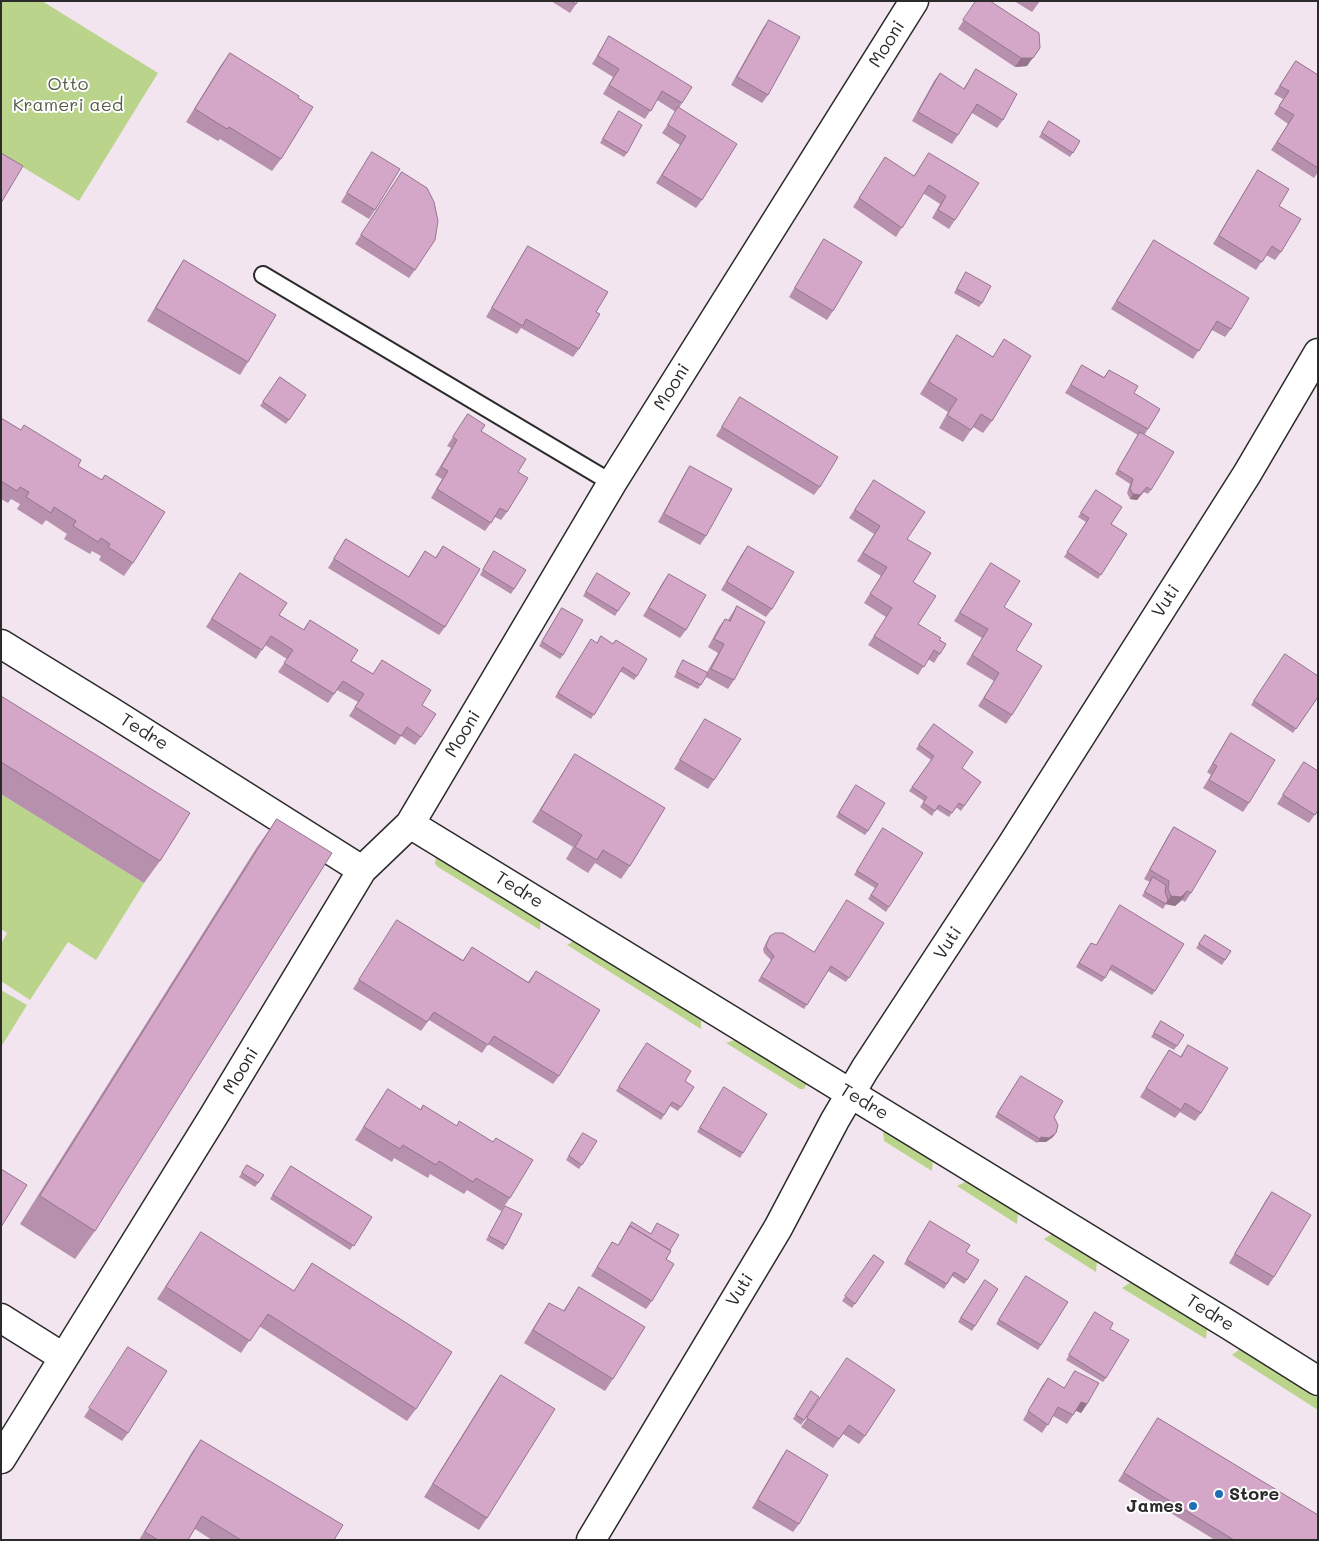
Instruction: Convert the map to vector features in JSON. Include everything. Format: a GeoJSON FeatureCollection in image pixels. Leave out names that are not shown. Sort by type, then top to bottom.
{"type":"FeatureCollection","features":[{"type":"Feature","properties":{"kind":"street","name":"Mooni"},"geometry":{"type":"LineString","coordinates":[[1,1458],[208,1126],[362,870],[410,824],[612,483],[914,1]]}},
{"type":"Feature","properties":{"kind":"street","name":"Vuti"},"geometry":{"type":"LineString","coordinates":[[591,1540],[778,1228],[834,1120],[1242,482],[1318,353]]}},
{"type":"Feature","properties":{"kind":"street","name":"Tedre"},"geometry":{"type":"LineString","coordinates":[[1,644],[362,870]]}},
{"type":"Feature","properties":{"kind":"street","name":"Tedre"},"geometry":{"type":"LineString","coordinates":[[410,824],[1318,1381]]}},
{"type":"Feature","properties":{"kind":"street"},"geometry":{"type":"LineString","coordinates":[[1,1318],[63,1357]]}},
{"type":"Feature","properties":{"kind":"lane"},"geometry":{"type":"LineString","coordinates":[[263,275],[612,483]]}},
{"type":"Feature","properties":{"kind":"green space","name":"Otto Krameri aed"},"geometry":{"type":"Polygon","coordinates":[[[1,1],[42,1],[158,73],[79,201],[1,154],[1,1]]]}},
{"type":"Feature","properties":{"kind":"green space"},"geometry":{"type":"Polygon","coordinates":[[[1,794],[144,883],[96,960],[68,942],[30,1000],[1,981],[1,944],[7,933],[1,929],[1,794]]]}},
{"type":"Feature","properties":{"kind":"green space"},"geometry":{"type":"Polygon","coordinates":[[[436,854],[541,917],[540,930],[438,867],[435,864],[436,854]]]}},
{"type":"Feature","properties":{"kind":"green space"},"geometry":{"type":"Polygon","coordinates":[[[575,940],[701,1017],[701,1029],[567,945],[575,940]]]}},
{"type":"Feature","properties":{"kind":"green space"},"geometry":{"type":"Polygon","coordinates":[[[1,990],[27,1005],[1,1047],[1,990]]]}},
{"type":"Feature","properties":{"kind":"green space"},"geometry":{"type":"Polygon","coordinates":[[[737,1039],[807,1083],[804,1089],[800,1089],[726,1043],[737,1039]]]}},
{"type":"Feature","properties":{"kind":"green space"},"geometry":{"type":"Polygon","coordinates":[[[887,1131],[933,1158],[932,1171],[884,1141],[883,1133],[887,1131]]]}},
{"type":"Feature","properties":{"kind":"green space"},"geometry":{"type":"Polygon","coordinates":[[[967,1181],[1018,1212],[1017,1224],[957,1186],[967,1181]]]}},
{"type":"Feature","properties":{"kind":"green space"},"geometry":{"type":"Polygon","coordinates":[[[1054,1233],[1097,1260],[1096,1272],[1044,1239],[1054,1233]]]}},
{"type":"Feature","properties":{"kind":"green space"},"geometry":{"type":"Polygon","coordinates":[[[1131,1282],[1207,1328],[1206,1339],[1122,1288],[1131,1282]]]}},
{"type":"Feature","properties":{"kind":"green space"},"geometry":{"type":"Polygon","coordinates":[[[1240,1349],[1318,1398],[1318,1410],[1232,1355],[1240,1349]]]}},
{"type":"Feature","properties":{"kind":"building"},"geometry":{"type":"Polygon","coordinates":[[[976,1],[990,1],[1039,33],[1040,48],[1033,58],[1021,58],[963,20],[976,1]]]}},
{"type":"Feature","properties":{"kind":"building"},"geometry":{"type":"Polygon","coordinates":[[[769,20],[800,37],[768,95],[737,77],[769,20]]]}},
{"type":"Feature","properties":{"kind":"building"},"geometry":{"type":"Polygon","coordinates":[[[609,36],[692,87],[682,103],[662,91],[651,111],[609,85],[619,69],[598,56],[609,36]]]}},
{"type":"Feature","properties":{"kind":"building"},"geometry":{"type":"Polygon","coordinates":[[[230,53],[299,96],[298,98],[313,107],[281,159],[229,127],[227,129],[195,109],[230,53]]]}},
{"type":"Feature","properties":{"kind":"building"},"geometry":{"type":"Polygon","coordinates":[[[1296,61],[1318,75],[1318,168],[1277,142],[1294,115],[1279,106],[1289,91],[1280,86],[1296,61]]]}},
{"type":"Feature","properties":{"kind":"building"},"geometry":{"type":"Polygon","coordinates":[[[976,69],[1017,94],[1003,120],[977,104],[958,135],[918,112],[940,73],[964,89],[976,69]]]}},
{"type":"Feature","properties":{"kind":"building"},"geometry":{"type":"Polygon","coordinates":[[[678,107],[737,144],[702,200],[662,175],[686,136],[668,125],[678,107]]]}},
{"type":"Feature","properties":{"kind":"building"},"geometry":{"type":"Polygon","coordinates":[[[619,111],[642,125],[627,153],[603,139],[619,111]]]}},
{"type":"Feature","properties":{"kind":"building"},"geometry":{"type":"Polygon","coordinates":[[[1049,121],[1080,141],[1073,153],[1042,133],[1049,121]]]}},
{"type":"Feature","properties":{"kind":"building"},"geometry":{"type":"Polygon","coordinates":[[[372,152],[400,169],[375,210],[347,193],[372,152]]]}},
{"type":"Feature","properties":{"kind":"building"},"geometry":{"type":"Polygon","coordinates":[[[1,153],[23,166],[1,203],[1,153]]]}},
{"type":"Feature","properties":{"kind":"building"},"geometry":{"type":"Polygon","coordinates":[[[929,153],[979,183],[955,220],[938,210],[946,196],[929,185],[902,228],[859,198],[885,157],[914,176],[929,153]]]}},
{"type":"Feature","properties":{"kind":"building"},"geometry":{"type":"Polygon","coordinates":[[[1258,170],[1289,189],[1279,206],[1301,219],[1281,252],[1272,246],[1262,262],[1219,236],[1258,170]]]}},
{"type":"Feature","properties":{"kind":"building"},"geometry":{"type":"Polygon","coordinates":[[[402,172],[427,188],[434,202],[438,221],[435,240],[415,270],[361,235],[402,172]]]}},
{"type":"Feature","properties":{"kind":"building"},"geometry":{"type":"Polygon","coordinates":[[[824,239],[862,262],[833,311],[795,288],[824,239]]]}},
{"type":"Feature","properties":{"kind":"building"},"geometry":{"type":"Polygon","coordinates":[[[1154,240],[1249,298],[1231,329],[1217,321],[1199,351],[1117,301],[1154,240]]]}},
{"type":"Feature","properties":{"kind":"building"},"geometry":{"type":"Polygon","coordinates":[[[528,246],[608,292],[596,312],[600,314],[579,349],[526,319],[523,326],[492,308],[528,246]]]}},
{"type":"Feature","properties":{"kind":"building"},"geometry":{"type":"Polygon","coordinates":[[[184,260],[276,315],[248,362],[156,308],[184,260]]]}},
{"type":"Feature","properties":{"kind":"building"},"geometry":{"type":"Polygon","coordinates":[[[966,272],[991,286],[982,303],[957,289],[966,272]]]}},
{"type":"Feature","properties":{"kind":"building"},"geometry":{"type":"Polygon","coordinates":[[[957,335],[993,357],[1004,339],[1031,356],[992,421],[981,414],[971,430],[947,415],[957,399],[929,382],[957,335]]]}},
{"type":"Feature","properties":{"kind":"building"},"geometry":{"type":"Polygon","coordinates":[[[1082,365],[1104,378],[1109,370],[1138,386],[1134,393],[1160,409],[1148,429],[1071,385],[1082,365]]]}},
{"type":"Feature","properties":{"kind":"building"},"geometry":{"type":"Polygon","coordinates":[[[280,377],[306,395],[289,420],[263,402],[280,377]]]}},
{"type":"Feature","properties":{"kind":"building"},"geometry":{"type":"Polygon","coordinates":[[[740,397],[838,457],[820,487],[722,427],[740,397]]]}},
{"type":"Feature","properties":{"kind":"building"},"geometry":{"type":"Polygon","coordinates":[[[468,414],[485,425],[481,431],[526,459],[518,472],[528,478],[507,512],[500,508],[491,523],[437,489],[448,471],[441,467],[457,440],[453,437],[468,414]]]}},
{"type":"Feature","properties":{"kind":"building"},"geometry":{"type":"Polygon","coordinates":[[[1,418],[21,430],[24,425],[81,460],[78,466],[102,480],[105,475],[165,512],[133,563],[108,547],[110,544],[101,538],[98,542],[73,526],[76,521],[54,507],[51,513],[26,497],[29,492],[20,487],[17,491],[1,481],[1,418]]]}},
{"type":"Feature","properties":{"kind":"building"},"geometry":{"type":"Polygon","coordinates":[[[1140,432],[1174,452],[1151,490],[1147,487],[1140,495],[1133,494],[1130,489],[1133,479],[1118,470],[1140,432]]]}},
{"type":"Feature","properties":{"kind":"building"},"geometry":{"type":"Polygon","coordinates":[[[690,466],[732,489],[706,536],[664,514],[690,466]]]}},
{"type":"Feature","properties":{"kind":"building"},"geometry":{"type":"Polygon","coordinates":[[[874,480],[925,512],[907,539],[931,553],[913,582],[936,596],[918,624],[941,638],[939,640],[946,644],[940,654],[934,650],[924,667],[874,636],[892,608],[870,594],[887,567],[863,553],[880,526],[855,510],[874,480]]]}},
{"type":"Feature","properties":{"kind":"building"},"geometry":{"type":"Polygon","coordinates":[[[1096,490],[1122,507],[1111,524],[1127,534],[1101,575],[1067,552],[1089,518],[1081,513],[1096,490]]]}},
{"type":"Feature","properties":{"kind":"building"},"geometry":{"type":"Polygon","coordinates":[[[346,539],[409,577],[425,551],[436,558],[443,546],[480,569],[445,627],[334,559],[346,539]]]}},
{"type":"Feature","properties":{"kind":"building"},"geometry":{"type":"Polygon","coordinates":[[[748,546],[794,572],[772,609],[727,582],[748,546]]]}},
{"type":"Feature","properties":{"kind":"building"},"geometry":{"type":"Polygon","coordinates":[[[494,551],[526,570],[514,589],[483,570],[494,551]]]}},
{"type":"Feature","properties":{"kind":"building"},"geometry":{"type":"Polygon","coordinates":[[[991,563],[1020,581],[1004,607],[1032,624],[1016,650],[1042,666],[1012,715],[984,698],[999,673],[972,655],[988,629],[960,613],[991,563]]]}},
{"type":"Feature","properties":{"kind":"building"},"geometry":{"type":"Polygon","coordinates":[[[240,573],[287,603],[279,615],[304,630],[310,620],[358,650],[351,661],[373,674],[382,660],[431,690],[422,705],[436,714],[421,737],[407,727],[401,736],[355,707],[364,694],[343,681],[334,694],[284,663],[293,650],[271,636],[262,650],[212,619],[240,573]]]}},
{"type":"Feature","properties":{"kind":"building"},"geometry":{"type":"Polygon","coordinates":[[[597,573],[630,593],[618,611],[586,592],[597,573]]]}},
{"type":"Feature","properties":{"kind":"building"},"geometry":{"type":"Polygon","coordinates":[[[669,574],[706,595],[686,630],[649,608],[669,574]]]}},
{"type":"Feature","properties":{"kind":"building"},"geometry":{"type":"Polygon","coordinates":[[[737,606],[765,622],[734,680],[711,669],[724,644],[714,639],[725,619],[730,621],[737,606]]]}},
{"type":"Feature","properties":{"kind":"building"},"geometry":{"type":"Polygon","coordinates":[[[562,608],[583,620],[563,655],[542,642],[562,608]]]}},
{"type":"Feature","properties":{"kind":"building"},"geometry":{"type":"Polygon","coordinates":[[[601,636],[613,644],[616,640],[647,659],[637,676],[623,667],[594,715],[558,693],[591,639],[597,643],[601,636]]]}},
{"type":"Feature","properties":{"kind":"building"},"geometry":{"type":"Polygon","coordinates":[[[1285,654],[1318,676],[1318,697],[1296,729],[1254,701],[1285,654]]]}},
{"type":"Feature","properties":{"kind":"building"},"geometry":{"type":"Polygon","coordinates":[[[683,660],[708,673],[701,685],[677,672],[683,660]]]}},
{"type":"Feature","properties":{"kind":"building"},"geometry":{"type":"Polygon","coordinates":[[[1,696],[190,813],[160,861],[1,762],[1,696]]]}},
{"type":"Feature","properties":{"kind":"building"},"geometry":{"type":"Polygon","coordinates":[[[705,719],[741,739],[714,780],[680,760],[705,719]]]}},
{"type":"Feature","properties":{"kind":"building"},"geometry":{"type":"Polygon","coordinates":[[[934,724],[973,752],[962,768],[981,782],[964,806],[959,803],[952,813],[939,805],[935,811],[923,803],[927,797],[912,787],[934,756],[919,745],[934,724]]]}},
{"type":"Feature","properties":{"kind":"building"},"geometry":{"type":"Polygon","coordinates":[[[1231,733],[1275,760],[1249,803],[1209,780],[1217,766],[1213,764],[1231,733]]]}},
{"type":"Feature","properties":{"kind":"building"},"geometry":{"type":"Polygon","coordinates":[[[575,754],[665,808],[630,866],[603,850],[597,860],[575,847],[582,835],[541,810],[575,754]]]}},
{"type":"Feature","properties":{"kind":"building"},"geometry":{"type":"Polygon","coordinates":[[[1304,762],[1318,771],[1318,810],[1315,815],[1283,795],[1304,762]]]}},
{"type":"Feature","properties":{"kind":"building"},"geometry":{"type":"Polygon","coordinates":[[[856,785],[885,803],[868,831],[839,813],[856,785]]]}},
{"type":"Feature","properties":{"kind":"building"},"geometry":{"type":"Polygon","coordinates":[[[277,819],[332,853],[95,1231],[40,1196],[277,819]]]}},
{"type":"Feature","properties":{"kind":"building"},"geometry":{"type":"Polygon","coordinates":[[[1174,827],[1216,851],[1191,893],[1187,891],[1181,897],[1171,896],[1168,889],[1169,881],[1150,870],[1174,827]]]}},
{"type":"Feature","properties":{"kind":"building"},"geometry":{"type":"Polygon","coordinates":[[[883,828],[923,853],[889,907],[871,895],[878,884],[857,871],[883,828]]]}},
{"type":"Feature","properties":{"kind":"building"},"geometry":{"type":"Polygon","coordinates":[[[1153,877],[1166,885],[1165,892],[1168,900],[1166,904],[1145,892],[1153,877]]]}},
{"type":"Feature","properties":{"kind":"building"},"geometry":{"type":"Polygon","coordinates":[[[847,900],[884,923],[849,978],[831,966],[807,1005],[761,977],[774,956],[766,945],[770,936],[775,933],[783,933],[814,952],[847,900]]]}},
{"type":"Feature","properties":{"kind":"building"},"geometry":{"type":"Polygon","coordinates":[[[1120,905],[1184,944],[1155,991],[1112,965],[1105,978],[1079,963],[1091,943],[1096,945],[1120,905]]]}},
{"type":"Feature","properties":{"kind":"building"},"geometry":{"type":"Polygon","coordinates":[[[397,920],[463,961],[472,947],[529,983],[536,971],[600,1010],[559,1076],[494,1036],[488,1045],[434,1012],[427,1022],[359,980],[397,920]]]}},
{"type":"Feature","properties":{"kind":"building"},"geometry":{"type":"Polygon","coordinates":[[[1205,935],[1231,951],[1225,960],[1199,944],[1205,935]]]}},
{"type":"Feature","properties":{"kind":"building"},"geometry":{"type":"Polygon","coordinates":[[[1161,1021],[1184,1035],[1177,1046],[1154,1033],[1161,1021]]]}},
{"type":"Feature","properties":{"kind":"building"},"geometry":{"type":"Polygon","coordinates":[[[647,1043],[691,1071],[685,1081],[694,1087],[681,1107],[672,1102],[664,1115],[619,1087],[647,1043]]]}},
{"type":"Feature","properties":{"kind":"building"},"geometry":{"type":"Polygon","coordinates":[[[1188,1045],[1228,1068],[1201,1113],[1185,1103],[1181,1110],[1146,1088],[1169,1050],[1181,1057],[1188,1045]]]}},
{"type":"Feature","properties":{"kind":"building"},"geometry":{"type":"Polygon","coordinates":[[[1021,1076],[1063,1101],[1054,1117],[1058,1125],[1056,1133],[1049,1138],[1041,1137],[1040,1139],[998,1113],[1021,1076]]]}},
{"type":"Feature","properties":{"kind":"building"},"geometry":{"type":"Polygon","coordinates":[[[724,1087],[767,1114],[743,1153],[700,1128],[724,1087]]]}},
{"type":"Feature","properties":{"kind":"building"},"geometry":{"type":"Polygon","coordinates":[[[388,1089],[421,1110],[423,1105],[457,1126],[459,1121],[493,1142],[496,1138],[533,1160],[510,1198],[476,1178],[473,1182],[439,1161],[436,1165],[403,1145],[400,1149],[364,1127],[388,1089]]]}},
{"type":"Feature","properties":{"kind":"building"},"geometry":{"type":"Polygon","coordinates":[[[583,1133],[597,1141],[582,1165],[569,1156],[583,1133]]]}},
{"type":"Feature","properties":{"kind":"building"},"geometry":{"type":"Polygon","coordinates":[[[247,1165],[264,1175],[258,1183],[242,1173],[247,1165]]]}},
{"type":"Feature","properties":{"kind":"building"},"geometry":{"type":"Polygon","coordinates":[[[291,1166],[372,1217],[354,1246],[273,1195],[291,1166]]]}},
{"type":"Feature","properties":{"kind":"building"},"geometry":{"type":"Polygon","coordinates":[[[1,1169],[27,1185],[1,1227],[1,1169]]]}},
{"type":"Feature","properties":{"kind":"building"},"geometry":{"type":"Polygon","coordinates":[[[1272,1192],[1311,1215],[1274,1277],[1235,1254],[1272,1192]]]}},
{"type":"Feature","properties":{"kind":"building"},"geometry":{"type":"Polygon","coordinates":[[[505,1206],[522,1214],[506,1245],[489,1236],[505,1206]]]}},
{"type":"Feature","properties":{"kind":"building"},"geometry":{"type":"Polygon","coordinates":[[[930,1221],[970,1245],[966,1252],[979,1260],[967,1280],[954,1272],[947,1284],[907,1260],[930,1221]]]}},
{"type":"Feature","properties":{"kind":"building"},"geometry":{"type":"Polygon","coordinates":[[[632,1222],[651,1234],[657,1223],[679,1235],[670,1250],[630,1226],[628,1229],[632,1222]]]}},
{"type":"Feature","properties":{"kind":"building"},"geometry":{"type":"Polygon","coordinates":[[[630,1226],[671,1251],[666,1259],[674,1264],[652,1301],[597,1267],[612,1242],[618,1245],[630,1226]]]}},
{"type":"Feature","properties":{"kind":"building"},"geometry":{"type":"Polygon","coordinates":[[[201,1232],[294,1291],[312,1263],[452,1352],[416,1409],[268,1314],[250,1341],[166,1287],[201,1232]]]}},
{"type":"Feature","properties":{"kind":"building"},"geometry":{"type":"Polygon","coordinates":[[[874,1255],[884,1262],[855,1304],[845,1296],[874,1255]]]}},
{"type":"Feature","properties":{"kind":"building"},"geometry":{"type":"Polygon","coordinates":[[[1026,1276],[1068,1302],[1041,1345],[999,1320],[1026,1276]]]}},
{"type":"Feature","properties":{"kind":"building"},"geometry":{"type":"Polygon","coordinates":[[[985,1280],[998,1289],[975,1326],[961,1318],[985,1280]]]}},
{"type":"Feature","properties":{"kind":"building"},"geometry":{"type":"Polygon","coordinates":[[[579,1287],[645,1327],[613,1379],[533,1330],[549,1303],[564,1311],[579,1287]]]}},
{"type":"Feature","properties":{"kind":"building"},"geometry":{"type":"Polygon","coordinates":[[[1095,1312],[1113,1323],[1110,1329],[1129,1340],[1106,1378],[1069,1355],[1095,1312]]]}},
{"type":"Feature","properties":{"kind":"building"},"geometry":{"type":"Polygon","coordinates":[[[128,1347],[167,1371],[128,1433],[89,1408],[128,1347]]]}},
{"type":"Feature","properties":{"kind":"building"},"geometry":{"type":"Polygon","coordinates":[[[847,1358],[895,1390],[865,1436],[849,1425],[839,1439],[807,1418],[847,1358]]]}},
{"type":"Feature","properties":{"kind":"building"},"geometry":{"type":"Polygon","coordinates":[[[1075,1371],[1099,1383],[1087,1404],[1081,1402],[1073,1415],[1058,1407],[1048,1425],[1028,1411],[1048,1378],[1064,1388],[1075,1371]]]}},
{"type":"Feature","properties":{"kind":"building"},"geometry":{"type":"Polygon","coordinates":[[[501,1375],[555,1409],[487,1518],[433,1484],[501,1375]]]}},
{"type":"Feature","properties":{"kind":"building"},"geometry":{"type":"Polygon","coordinates":[[[811,1391],[819,1397],[804,1420],[796,1415],[811,1391]]]}},
{"type":"Feature","properties":{"kind":"building"},"geometry":{"type":"Polygon","coordinates":[[[1158,1418],[1318,1515],[1318,1540],[1234,1540],[1124,1473],[1158,1418]]]}},
{"type":"Feature","properties":{"kind":"building"},"geometry":{"type":"Polygon","coordinates":[[[201,1440],[343,1525],[334,1540],[241,1540],[202,1516],[188,1540],[158,1540],[145,1532],[201,1440]]]}},
{"type":"Feature","properties":{"kind":"building"},"geometry":{"type":"Polygon","coordinates":[[[787,1450],[828,1475],[799,1524],[758,1500],[787,1450]]]}},
{"type":"Feature","properties":{"kind":"place","name":"Store"},"geometry":{"type":"Point","coordinates":[1219,1494]}},
{"type":"Feature","properties":{"kind":"place","name":"James"},"geometry":{"type":"Point","coordinates":[1193,1506]}}]}
